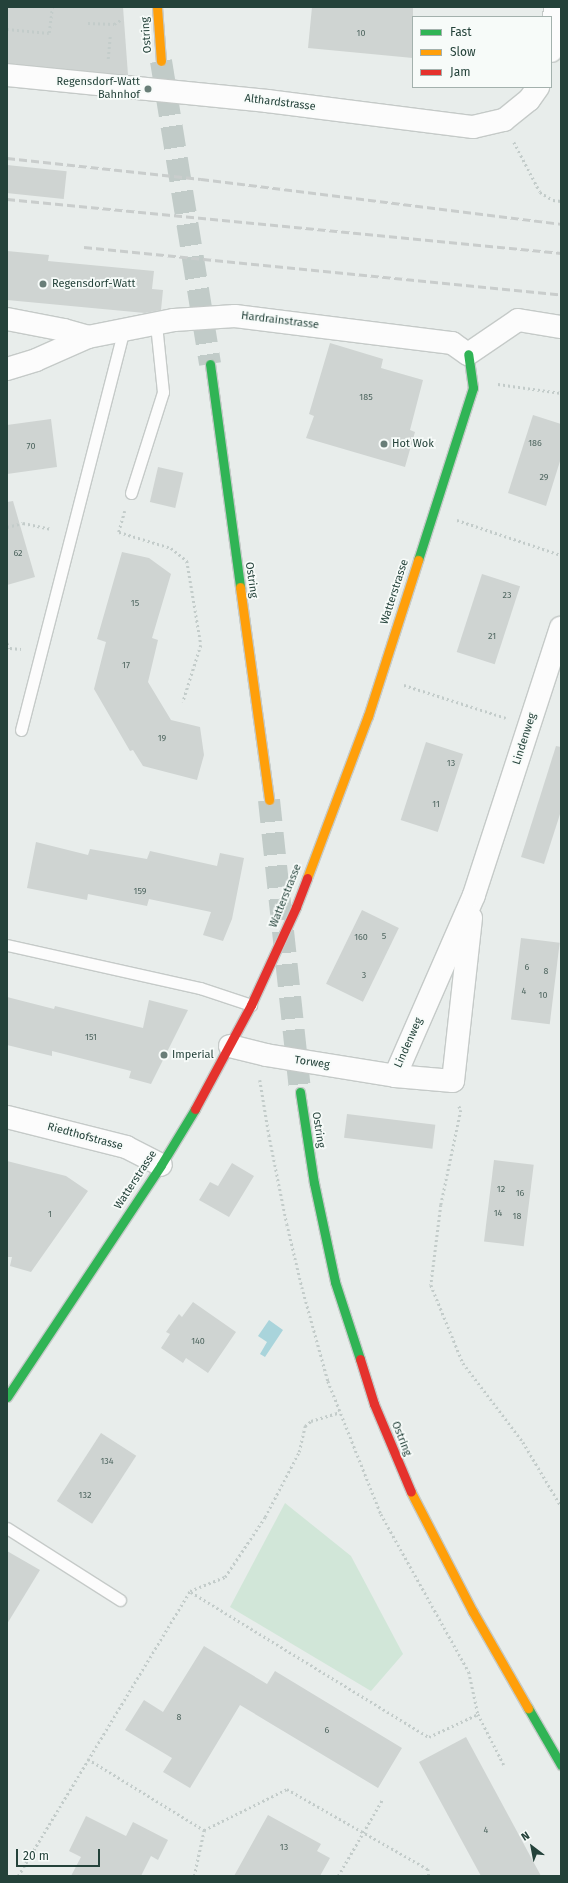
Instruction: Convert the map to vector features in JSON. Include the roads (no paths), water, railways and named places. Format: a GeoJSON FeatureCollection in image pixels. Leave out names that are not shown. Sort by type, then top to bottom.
{"type":"FeatureCollection","features":[{"type":"Feature","properties":{"kind":"main road","name":"Ostring"},"geometry":{"type":"LineString","coordinates":[[157,7],[162,61]]}},
{"type":"Feature","properties":{"kind":"main road","name":"Watterstrasse"},"geometry":{"type":"LineString","coordinates":[[7,1397],[161,1165],[230,1046],[296,907],[381,678],[473,388],[468,354]]}},
{"type":"Feature","properties":{"kind":"main road","name":"Ostring"},"geometry":{"type":"LineString","coordinates":[[210,364],[269,800]]}},
{"type":"Feature","properties":{"kind":"main road","name":"Ostring"},"geometry":{"type":"LineString","coordinates":[[300,1092],[314,1183],[335,1282],[374,1404],[413,1497],[434,1539],[473,1612],[561,1765]]}},
{"type":"Feature","properties":{"kind":"street"},"geometry":{"type":"LineString","coordinates":[[552,43],[556,7]]}},
{"type":"Feature","properties":{"kind":"street","name":"Althardstrasse"},"geometry":{"type":"LineString","coordinates":[[7,75],[267,101],[473,127],[504,120],[528,100],[537,88]]}},
{"type":"Feature","properties":{"kind":"street","name":"Hardrainstrasse"},"geometry":{"type":"LineString","coordinates":[[7,369],[36,360],[88,337],[174,320],[235,316],[452,343],[468,354]]}},
{"type":"Feature","properties":{"kind":"street","name":"Hardrainstrasse"},"geometry":{"type":"LineString","coordinates":[[7,319],[64,330],[88,337]]}},
{"type":"Feature","properties":{"kind":"street"},"geometry":{"type":"LineString","coordinates":[[468,354],[518,320],[561,327]]}},
{"type":"Feature","properties":{"kind":"street","name":"Lindenweg"},"geometry":{"type":"LineString","coordinates":[[474,895],[453,1081],[395,1076],[474,895],[561,628]]}},
{"type":"Feature","properties":{"kind":"street","name":"Torweg"},"geometry":{"type":"LineString","coordinates":[[230,1046],[266,1055],[395,1076]]}},
{"type":"Feature","properties":{"kind":"street","name":"Riedthofstrasse"},"geometry":{"type":"LineString","coordinates":[[7,1117],[126,1147],[161,1165]]}},
{"type":"Feature","properties":{"kind":"lane"},"geometry":{"type":"LineString","coordinates":[[131,493],[163,392],[156,324]]}},
{"type":"Feature","properties":{"kind":"lane"},"geometry":{"type":"LineString","coordinates":[[20,730],[124,330]]}},
{"type":"Feature","properties":{"kind":"lane"},"geometry":{"type":"LineString","coordinates":[[7,944],[200,988],[251,1004]]}},
{"type":"Feature","properties":{"kind":"lane"},"geometry":{"type":"LineString","coordinates":[[7,1528],[120,1600]]}},
{"type":"Feature","properties":{"kind":"water"},"geometry":{"type":"Polygon","coordinates":[[[269,1320],[283,1330],[265,1357],[260,1354],[267,1342],[258,1336],[269,1320]]]}},
{"type":"Feature","properties":{"kind":"tunnel"},"geometry":{"type":"LineString","coordinates":[[161,61],[210,364]]}},
{"type":"Feature","properties":{"kind":"tunnel"},"geometry":{"type":"LineString","coordinates":[[269,800],[300,1092]]}},
{"type":"Feature","properties":{"kind":"railway"},"geometry":{"type":"LineString","coordinates":[[7,158],[201,179],[561,224]]}},
{"type":"Feature","properties":{"kind":"railway"},"geometry":{"type":"LineString","coordinates":[[7,199],[561,253]]}},
{"type":"Feature","properties":{"kind":"railway"},"geometry":{"type":"LineString","coordinates":[[84,247],[561,295]]}},
{"type":"Feature","properties":{"kind":"place","name":"Regensdorf-Watt Bahnhof"},"geometry":{"type":"Point","coordinates":[148,89]}},
{"type":"Feature","properties":{"kind":"place","name":"Regensdorf-Watt"},"geometry":{"type":"Point","coordinates":[43,284]}},
{"type":"Feature","properties":{"kind":"place","name":"Hot Wok"},"geometry":{"type":"Point","coordinates":[384,444]}},
{"type":"Feature","properties":{"kind":"place","name":"Imperial"},"geometry":{"type":"Point","coordinates":[164,1055]}}]}
